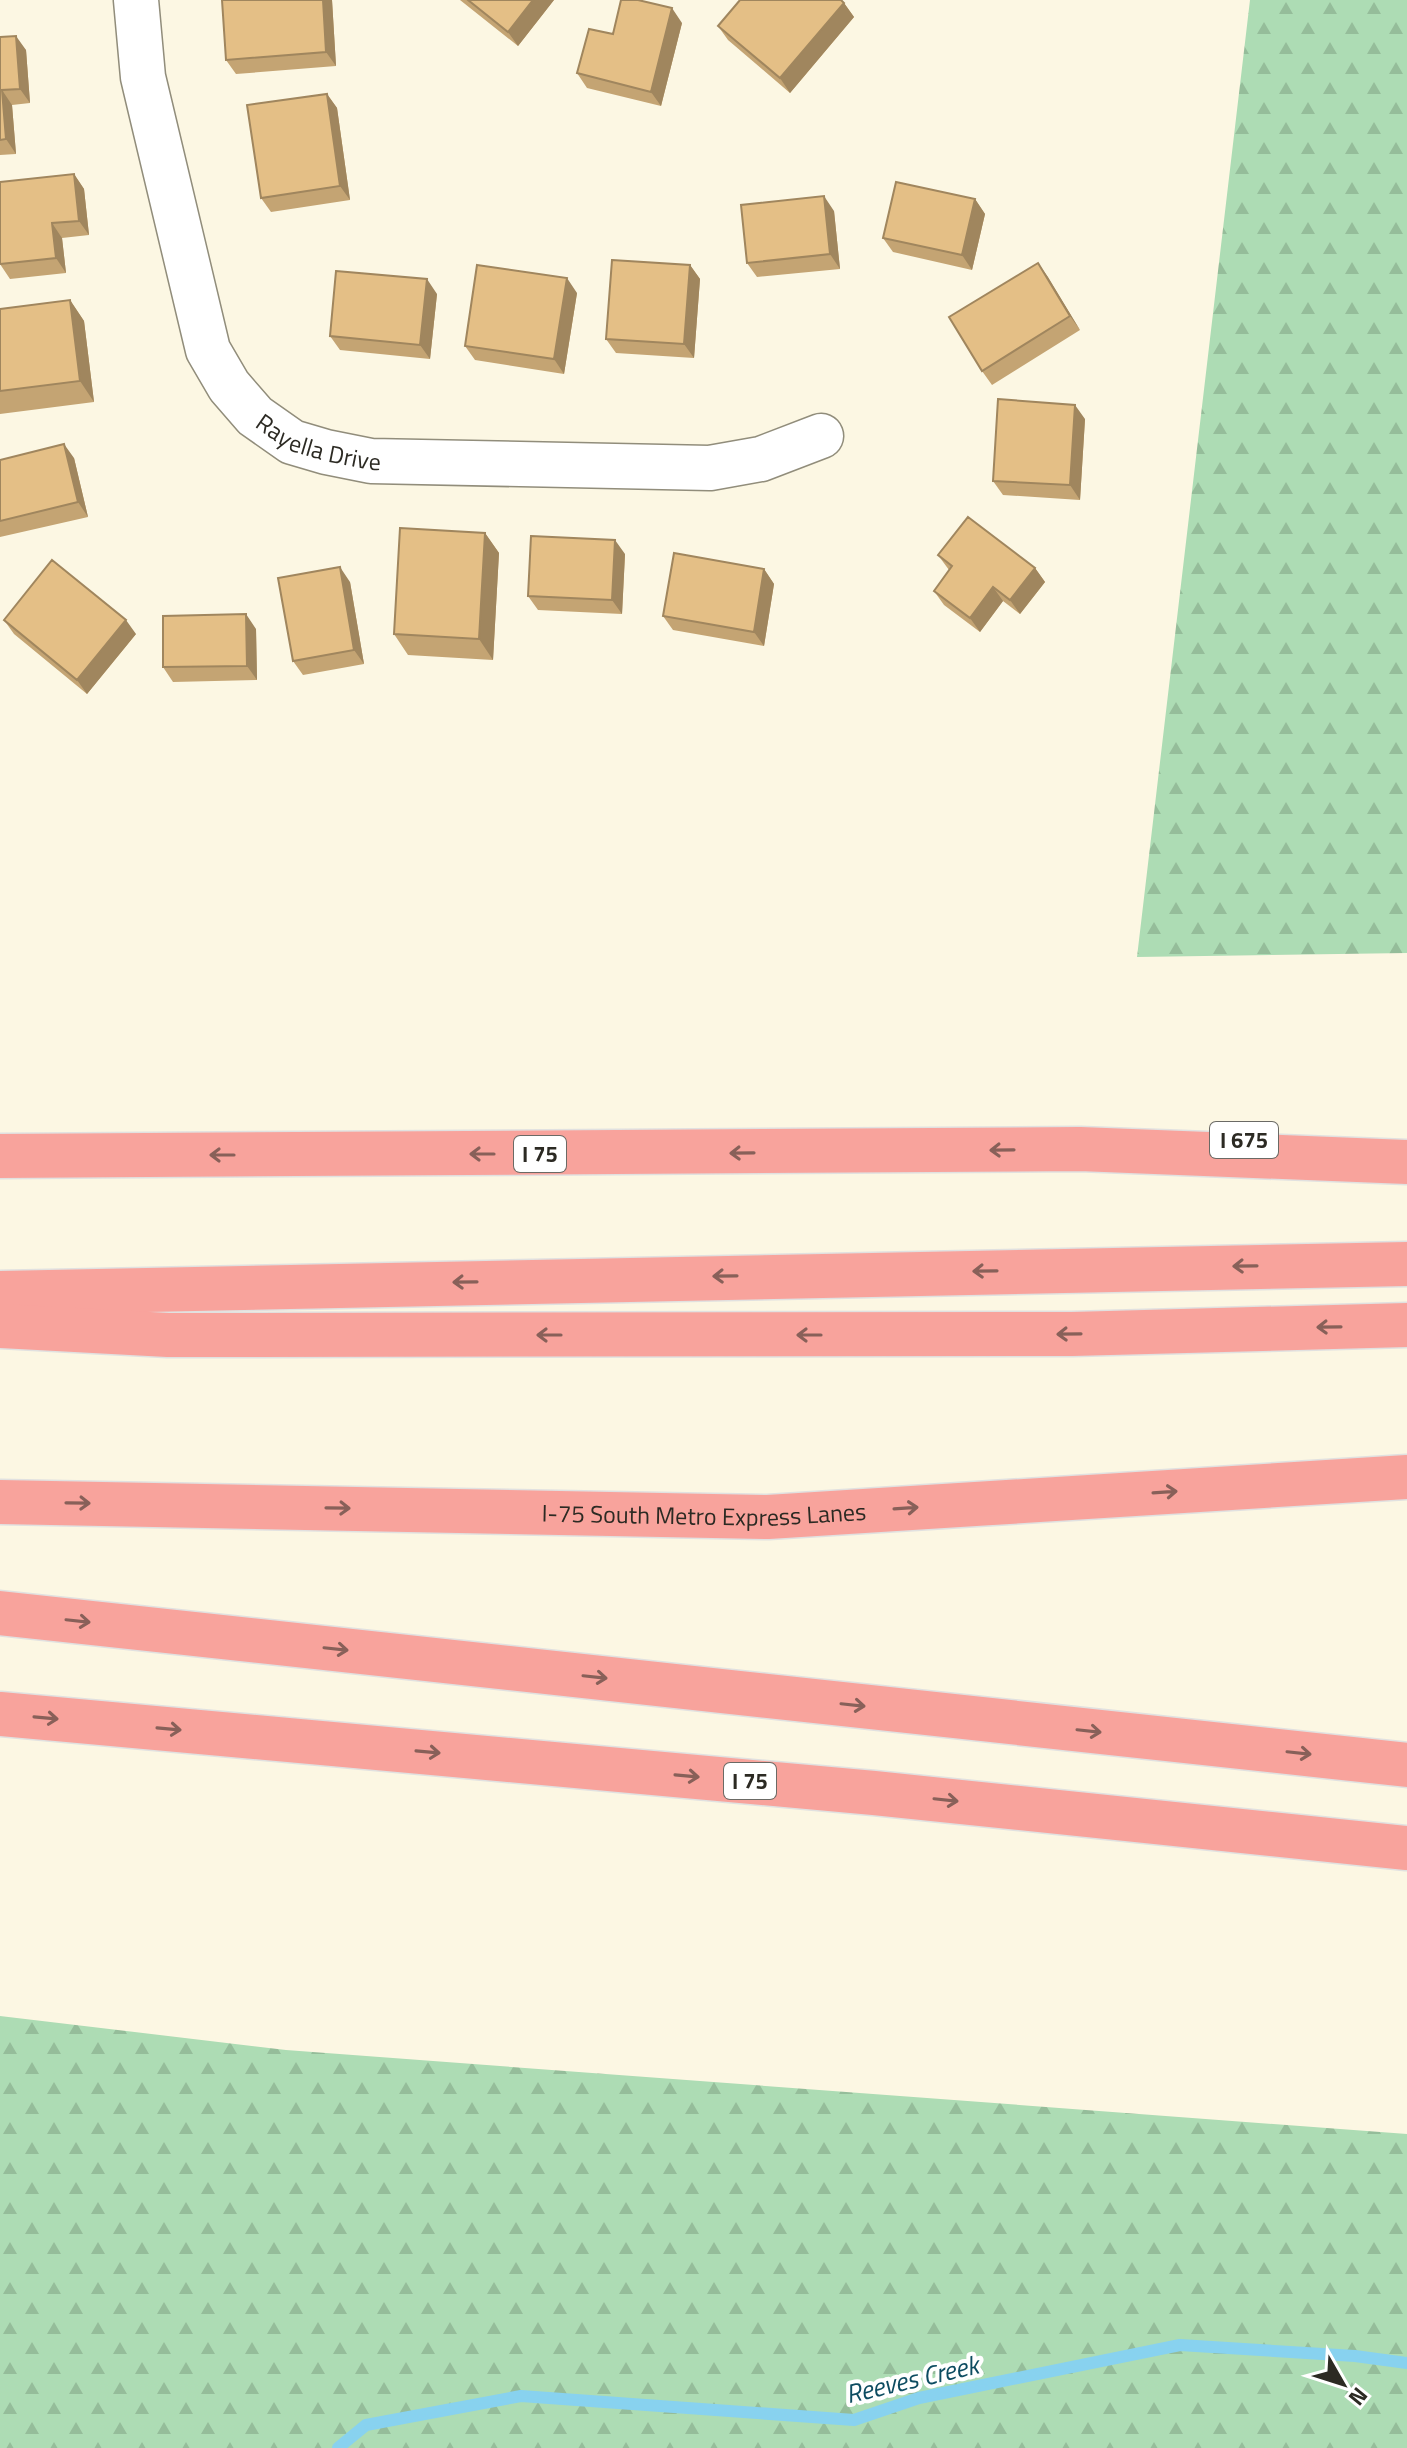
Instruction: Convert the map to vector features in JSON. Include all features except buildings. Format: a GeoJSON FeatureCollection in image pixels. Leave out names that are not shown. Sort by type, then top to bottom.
{"type":"FeatureCollection","features":[{"type":"Feature","properties":{"kind":"highway","name":"I 675"},"geometry":{"type":"LineString","coordinates":[[1080,1149],[1407,1131]]}},
{"type":"Feature","properties":{"kind":"highway","name":"I 75"},"geometry":{"type":"LineString","coordinates":[[0,1156],[1080,1149],[1407,1162]]}},
{"type":"Feature","properties":{"kind":"highway"},"geometry":{"type":"LineString","coordinates":[[0,1293],[1407,1264]]}},
{"type":"Feature","properties":{"kind":"highway"},"geometry":{"type":"LineString","coordinates":[[0,1326],[168,1335],[311,1335],[1072,1334],[1407,1325]]}},
{"type":"Feature","properties":{"kind":"highway","name":"I-75 South Metro Express Lanes"},"geometry":{"type":"LineString","coordinates":[[0,1502],[768,1517],[1407,1477]]}},
{"type":"Feature","properties":{"kind":"highway"},"geometry":{"type":"LineString","coordinates":[[0,1613],[1407,1765]]}},
{"type":"Feature","properties":{"kind":"highway","name":"I 75"},"geometry":{"type":"LineString","coordinates":[[0,1714],[874,1793],[1407,1848]]}},
{"type":"Feature","properties":{"kind":"street","name":"Rayella Drive"},"geometry":{"type":"LineString","coordinates":[[136,0],[143,77],[208,350],[229,386],[255,416],[292,442],[371,461],[710,468],[761,459],[821,436]]}},
{"type":"Feature","properties":{"kind":"green space"},"geometry":{"type":"Polygon","coordinates":[[[1250,0],[1407,0],[1407,953],[1137,957],[1250,0]]]}},
{"type":"Feature","properties":{"kind":"green space"},"geometry":{"type":"Polygon","coordinates":[[[0,2016],[286,2050],[1407,2134],[1407,2448],[0,2448],[0,2016]]]}},
{"type":"Feature","properties":{"kind":"waterway","name":"Reeves Creek"},"geometry":{"type":"LineString","coordinates":[[338,2448],[366,2425],[521,2396],[854,2420],[919,2398],[1180,2345],[1355,2356],[1407,2363]]}}]}
